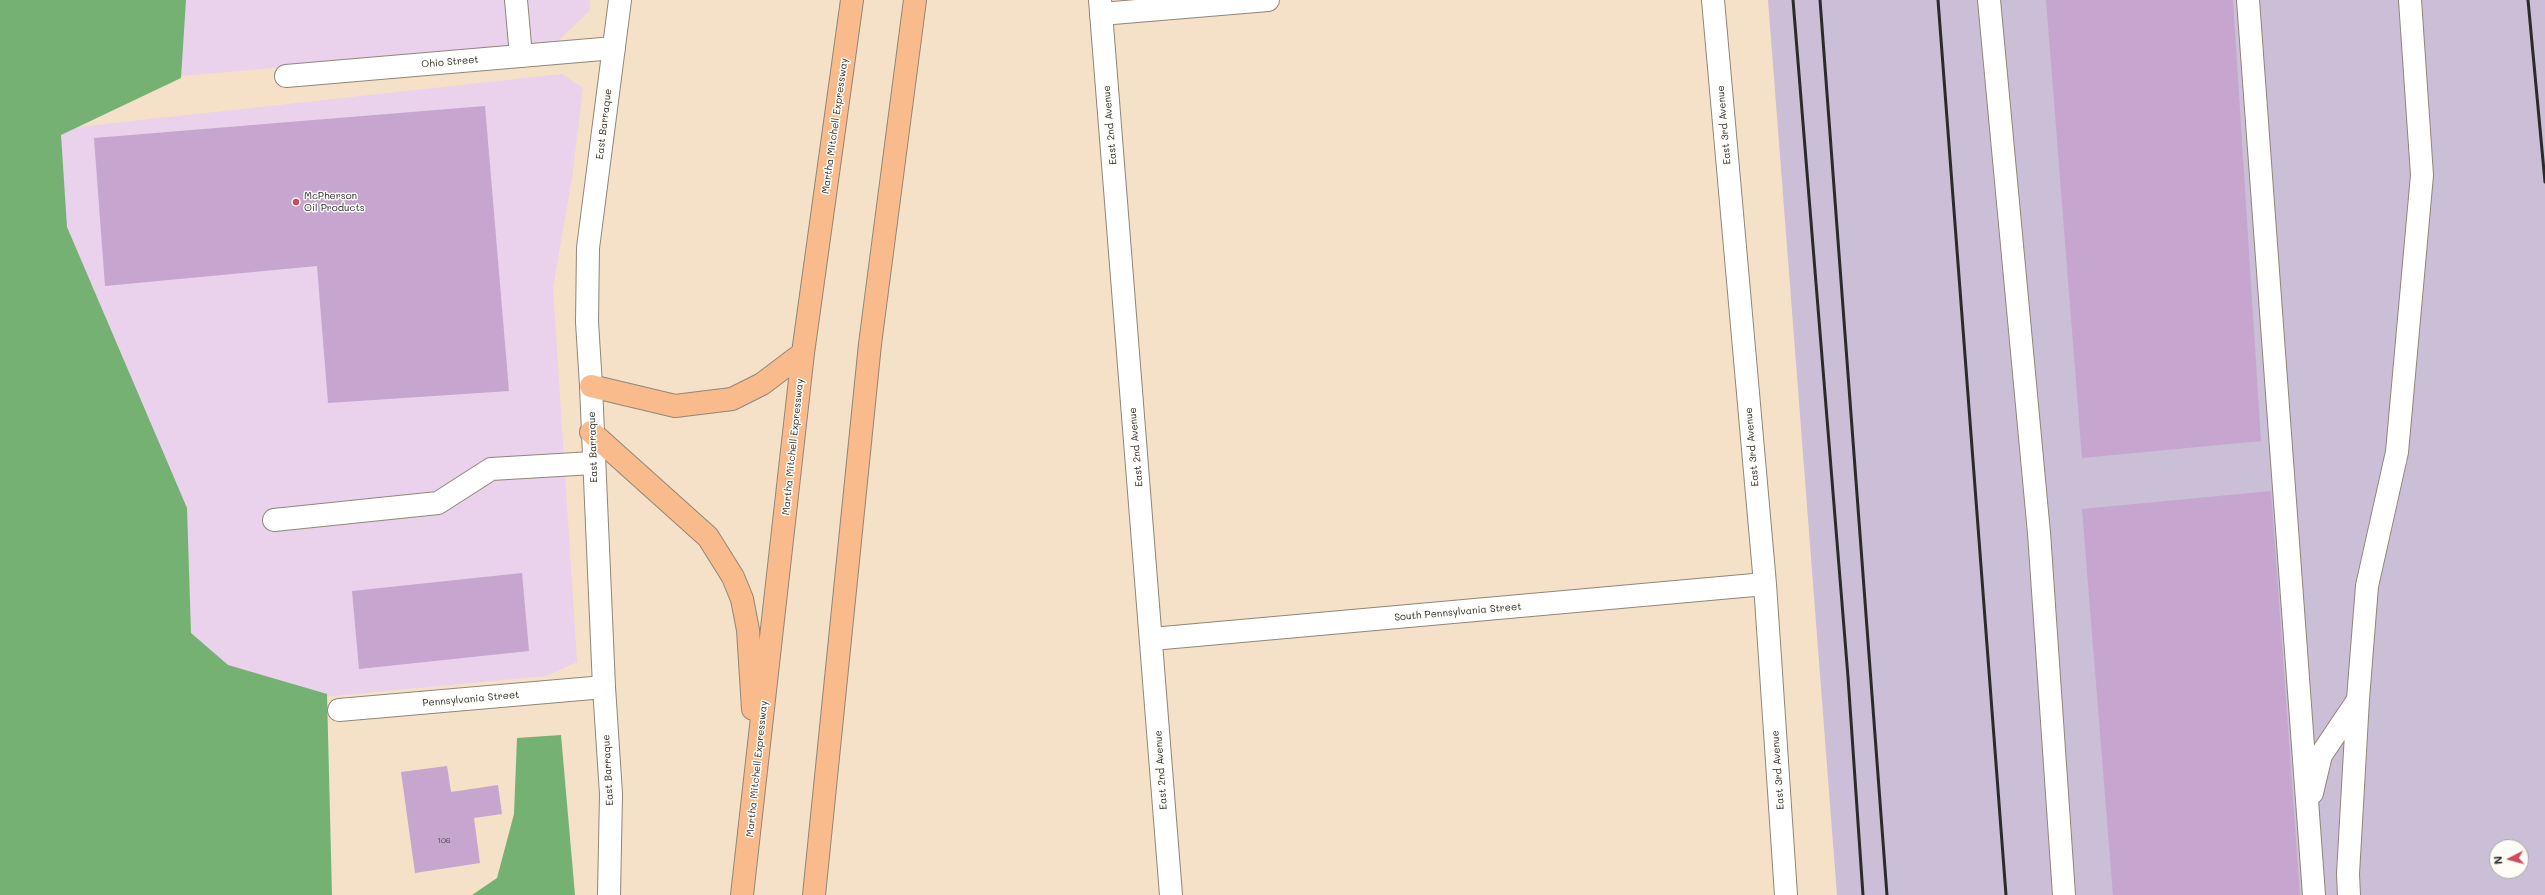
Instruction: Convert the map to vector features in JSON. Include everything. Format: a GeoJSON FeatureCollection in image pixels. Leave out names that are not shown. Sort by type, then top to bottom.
{"type":"FeatureCollection","features":[{"type":"Feature","properties":{"kind":"highway","name":"Martha Mitchell Expressway"},"geometry":{"type":"LineString","coordinates":[[742,895],[804,353],[852,0]]}},
{"type":"Feature","properties":{"kind":"highway"},"geometry":{"type":"LineString","coordinates":[[814,895],[870,344],[915,0]]}},
{"type":"Feature","properties":{"kind":"highway"},"geometry":{"type":"LineString","coordinates":[[591,386],[675,406],[732,399],[762,384],[804,353]]}},
{"type":"Feature","properties":{"kind":"highway"},"geometry":{"type":"LineString","coordinates":[[591,432],[708,537],[733,577],[742,599],[748,630],[756,772]]}},
{"type":"Feature","properties":{"kind":"street"},"geometry":{"type":"LineString","coordinates":[[516,0],[521,56]]}},
{"type":"Feature","properties":{"kind":"street","name":"East Barraque"},"geometry":{"type":"LineString","coordinates":[[609,895],[611,794],[591,432],[591,386],[586,322],[588,248],[620,0]]}},
{"type":"Feature","properties":{"kind":"street"},"geometry":{"type":"LineString","coordinates":[[1100,7],[1268,0]]}},
{"type":"Feature","properties":{"kind":"street","name":"East 3rd Avenue"},"geometry":{"type":"LineString","coordinates":[[1713,0],[1765,584],[1786,895]]}},
{"type":"Feature","properties":{"kind":"street"},"geometry":{"type":"LineString","coordinates":[[1989,0],[2038,518],[2064,895]]}},
{"type":"Feature","properties":{"kind":"street"},"geometry":{"type":"LineString","coordinates":[[2248,0],[2314,895]]}},
{"type":"Feature","properties":{"kind":"street"},"geometry":{"type":"LineString","coordinates":[[2350,895],[2348,874],[2358,700],[2367,586],[2397,452],[2422,175],[2410,0]]}},
{"type":"Feature","properties":{"kind":"street","name":"East 2nd Avenue"},"geometry":{"type":"LineString","coordinates":[[1100,7],[1152,639],[1170,895]]}},
{"type":"Feature","properties":{"kind":"street","name":"Ohio Street"},"geometry":{"type":"LineString","coordinates":[[286,76],[614,48]]}},
{"type":"Feature","properties":{"kind":"street"},"geometry":{"type":"LineString","coordinates":[[274,520],[438,503],[491,469],[593,463]]}},
{"type":"Feature","properties":{"kind":"street","name":"South Pennsylvania Street"},"geometry":{"type":"LineString","coordinates":[[1152,639],[1765,584]]}},
{"type":"Feature","properties":{"kind":"street","name":"Pennsylvania Street"},"geometry":{"type":"LineString","coordinates":[[339,710],[604,687]]}},
{"type":"Feature","properties":{"kind":"street"},"geometry":{"type":"LineString","coordinates":[[2307,812],[2321,755],[2358,700]]}},
{"type":"Feature","properties":{"kind":"shaded area"},"geometry":{"type":"Polygon","coordinates":[[[61,0],[590,0],[589,11],[556,43],[68,86],[61,0]]]}},
{"type":"Feature","properties":{"kind":"shaded area"},"geometry":{"type":"Polygon","coordinates":[[[1768,0],[2545,0],[2545,895],[1837,895],[1768,0]]]}},
{"type":"Feature","properties":{"kind":"shaded area"},"geometry":{"type":"Polygon","coordinates":[[[562,74],[583,88],[572,177],[553,288],[577,662],[546,676],[88,719],[32,132],[562,74]]]}},
{"type":"Feature","properties":{"kind":"green space"},"geometry":{"type":"Polygon","coordinates":[[[0,0],[186,0],[181,78],[61,135],[67,227],[187,508],[191,633],[228,665],[327,694],[332,895],[0,895],[0,0]]]}},
{"type":"Feature","properties":{"kind":"green space"},"geometry":{"type":"Polygon","coordinates":[[[561,735],[575,895],[472,895],[497,878],[514,814],[517,738],[561,735]]]}},
{"type":"Feature","properties":{"kind":"building"},"geometry":{"type":"Polygon","coordinates":[[[2046,0],[2233,0],[2261,441],[2082,458],[2046,0]]]}},
{"type":"Feature","properties":{"kind":"building","name":"McPherson Oil Products"},"geometry":{"type":"Polygon","coordinates":[[[485,106],[509,391],[328,403],[317,266],[105,286],[94,138],[485,106]]]}},
{"type":"Feature","properties":{"kind":"building"},"geometry":{"type":"Polygon","coordinates":[[[2271,491],[2300,895],[2113,895],[2082,509],[2271,491]]]}},
{"type":"Feature","properties":{"kind":"building"},"geometry":{"type":"Polygon","coordinates":[[[522,573],[529,651],[359,669],[352,591],[522,573]]]}},
{"type":"Feature","properties":{"kind":"building"},"geometry":{"type":"Polygon","coordinates":[[[447,766],[451,792],[498,785],[502,814],[474,818],[480,863],[415,873],[401,772],[447,766]]]}},
{"type":"Feature","properties":{"kind":"railway"},"geometry":{"type":"LineString","coordinates":[[1793,0],[1848,677],[1863,895]]}},
{"type":"Feature","properties":{"kind":"railway"},"geometry":{"type":"LineString","coordinates":[[1820,0],[1887,895]]}},
{"type":"Feature","properties":{"kind":"railway"},"geometry":{"type":"LineString","coordinates":[[1938,0],[2006,895]]}},
{"type":"Feature","properties":{"kind":"railway"},"geometry":{"type":"LineString","coordinates":[[2528,0],[2545,182]]}},
{"type":"Feature","properties":{"kind":"place","name":"McPherson Oil Products"},"geometry":{"type":"Point","coordinates":[296,202]}}]}
